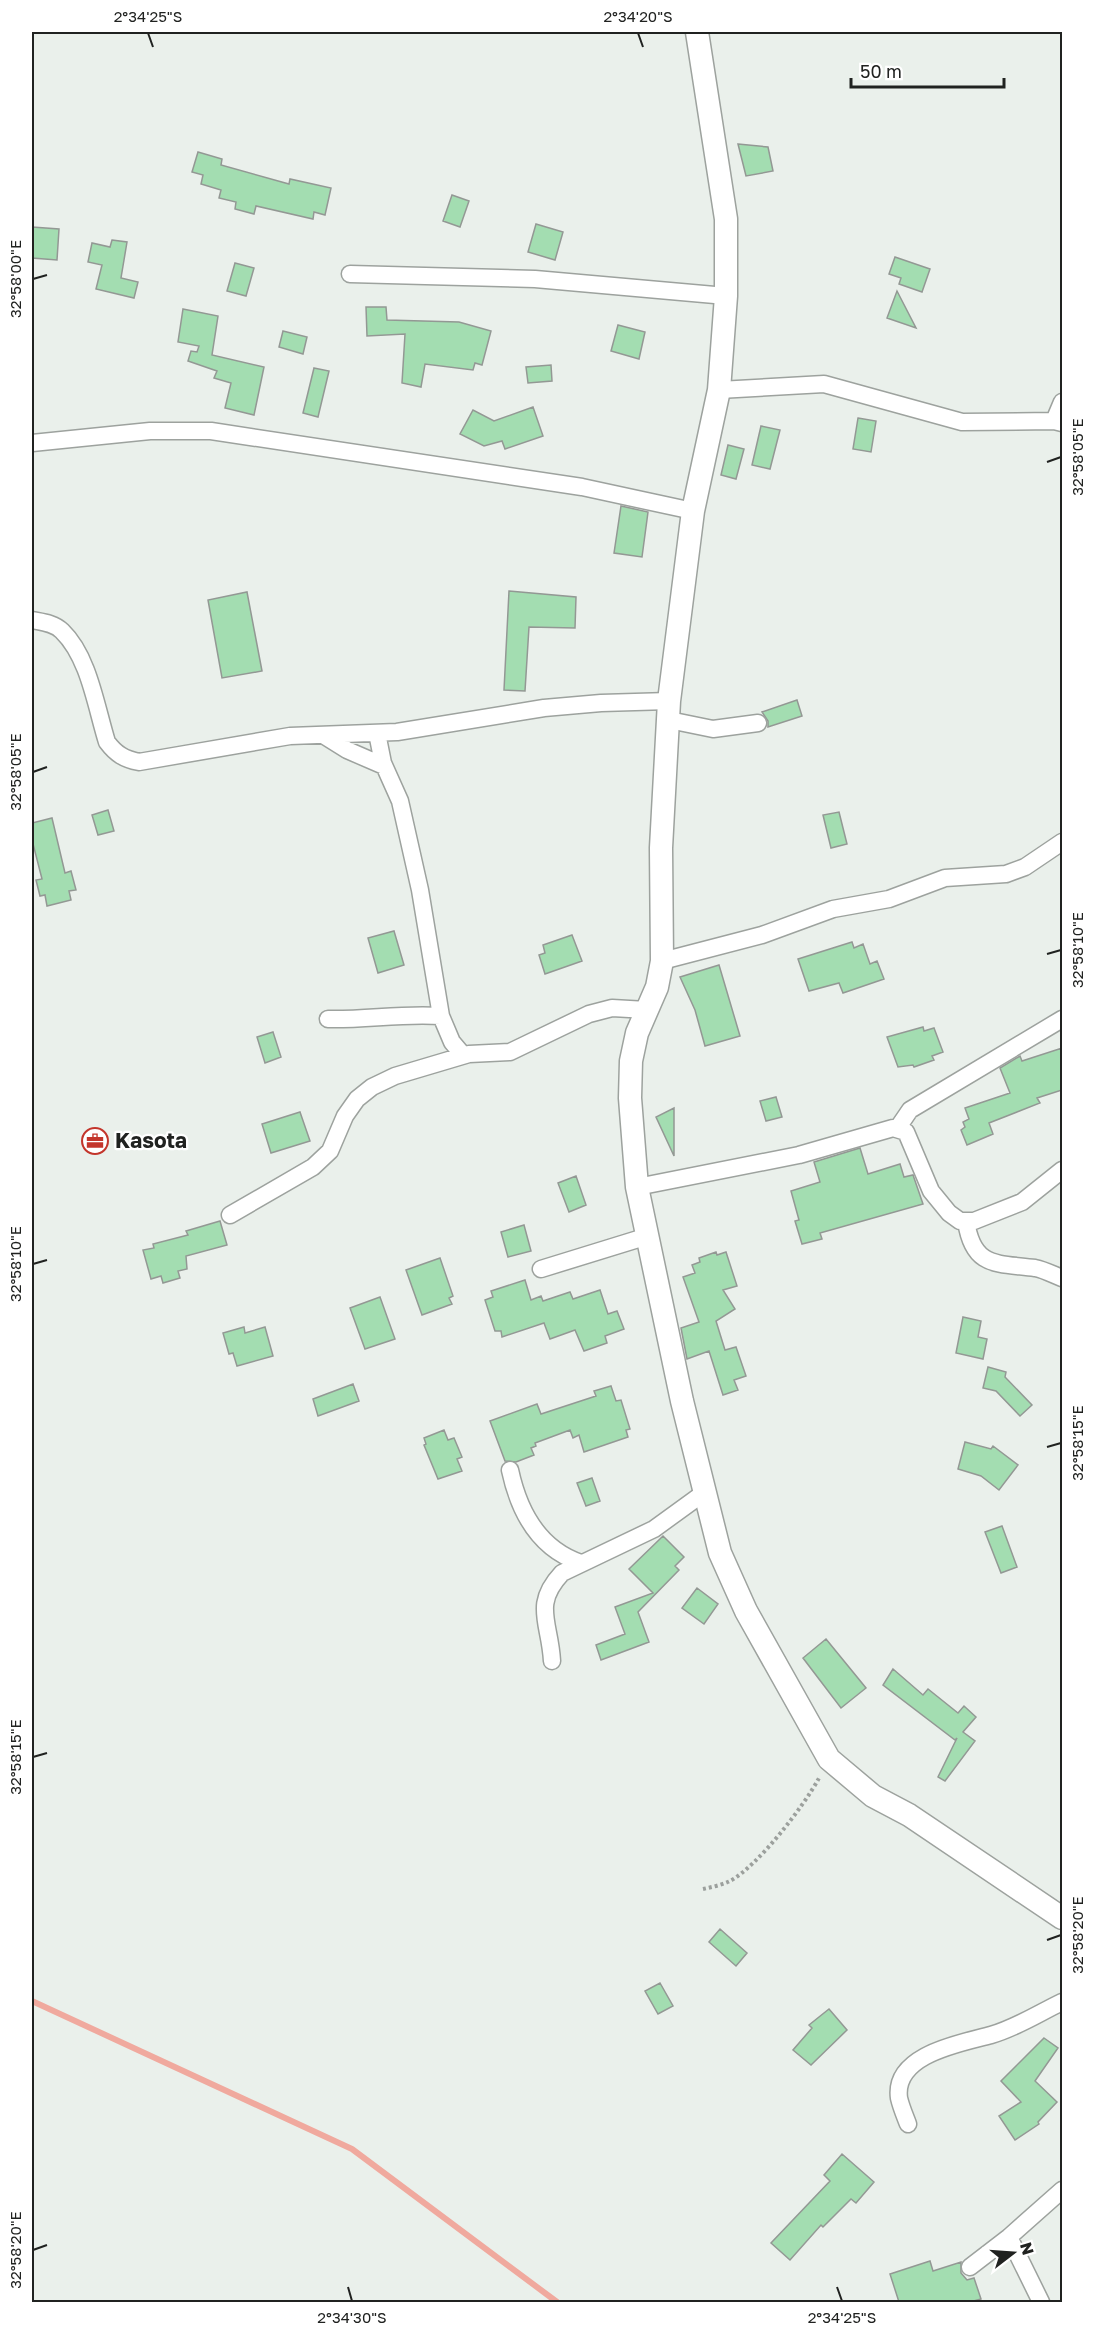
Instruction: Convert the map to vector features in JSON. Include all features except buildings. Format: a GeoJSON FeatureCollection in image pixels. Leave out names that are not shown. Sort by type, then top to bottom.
{"type":"FeatureCollection","features":[{"type":"Feature","properties":{"kind":"street"},"geometry":{"type":"LineString","coordinates":[[697,32],[726,219],[726,296],[719,390],[693,511],[669,710],[661,848],[662,961],[657,987],[637,1033],[631,1061],[630,1098],[637,1187],[682,1401],[720,1553],[731,1582],[829,1759],[873,1796],[909,1815],[1062,1918]]}},
{"type":"Feature","properties":{"kind":"street"},"geometry":{"type":"LineString","coordinates":[[350,274],[535,279],[726,296]]}},
{"type":"Feature","properties":{"kind":"street"},"geometry":{"type":"LineString","coordinates":[[719,390],[824,384],[962,422],[1058,422],[1062,402]]}},
{"type":"Feature","properties":{"kind":"street"},"geometry":{"type":"LineString","coordinates":[[32,443],[150,430],[211,431],[582,487],[693,511]]}},
{"type":"Feature","properties":{"kind":"street"},"geometry":{"type":"LineString","coordinates":[[32,620],[61,630],[80,656],[107,742],[115,753],[139,762],[290,736],[377,733],[544,708],[601,703],[669,710],[713,729],[758,723]]}},
{"type":"Feature","properties":{"kind":"street"},"geometry":{"type":"LineString","coordinates":[[377,733],[384,766],[400,801],[420,890],[441,1016],[452,1041],[463,1055]]}},
{"type":"Feature","properties":{"kind":"street"},"geometry":{"type":"LineString","coordinates":[[323,735],[347,750],[384,766]]}},
{"type":"Feature","properties":{"kind":"street"},"geometry":{"type":"LineString","coordinates":[[662,961],[762,934],[832,909],[889,899],[945,878],[1006,874],[1025,867],[1062,843]]}},
{"type":"Feature","properties":{"kind":"street"},"geometry":{"type":"LineString","coordinates":[[230,1215],[313,1167],[330,1151],[345,1116],[357,1099],[372,1087],[395,1076],[463,1055],[510,1052],[525,1047],[589,1014],[612,1008],[647,1010]]}},
{"type":"Feature","properties":{"kind":"street"},"geometry":{"type":"LineString","coordinates":[[328,1018],[347,1020],[402,1014],[441,1016]]}},
{"type":"Feature","properties":{"kind":"street"},"geometry":{"type":"LineString","coordinates":[[897,1129],[910,1110],[1062,1020]]}},
{"type":"Feature","properties":{"kind":"street"},"geometry":{"type":"LineString","coordinates":[[637,1187],[799,1155],[886,1129],[906,1132],[931,1191],[954,1218],[966,1221],[974,1221],[1022,1202],[1062,1170]]}},
{"type":"Feature","properties":{"kind":"street"},"geometry":{"type":"LineString","coordinates":[[966,1221],[973,1249],[983,1260],[1038,1269],[1062,1278]]}},
{"type":"Feature","properties":{"kind":"street"},"geometry":{"type":"LineString","coordinates":[[541,1269],[648,1236]]}},
{"type":"Feature","properties":{"kind":"street"},"geometry":{"type":"LineString","coordinates":[[510,1470],[526,1518],[556,1550],[581,1563]]}},
{"type":"Feature","properties":{"kind":"street"},"geometry":{"type":"LineString","coordinates":[[552,1661],[544,1598],[562,1573],[654,1529],[705,1492]]}},
{"type":"Feature","properties":{"kind":"street"},"geometry":{"type":"LineString","coordinates":[[908,2124],[899,2097],[899,2089],[902,2080],[911,2068],[932,2052],[1008,2030],[1062,2002]]}},
{"type":"Feature","properties":{"kind":"street"},"geometry":{"type":"LineString","coordinates":[[970,2267],[1009,2237],[1062,2190]]}},
{"type":"Feature","properties":{"kind":"street"},"geometry":{"type":"LineString","coordinates":[[1009,2237],[1041,2302]]}},
{"type":"Feature","properties":{"kind":"path"},"geometry":{"type":"LineString","coordinates":[[703,1889],[732,1880],[761,1854],[803,1802],[829,1759]]}},
{"type":"Feature","properties":{"kind":"waterway"},"geometry":{"type":"LineString","coordinates":[[32,2001],[352,2149],[557,2302]]}},
{"type":"Feature","properties":{"kind":"place","name":"Kasota"},"geometry":{"type":"Point","coordinates":[95,1141]}}]}
